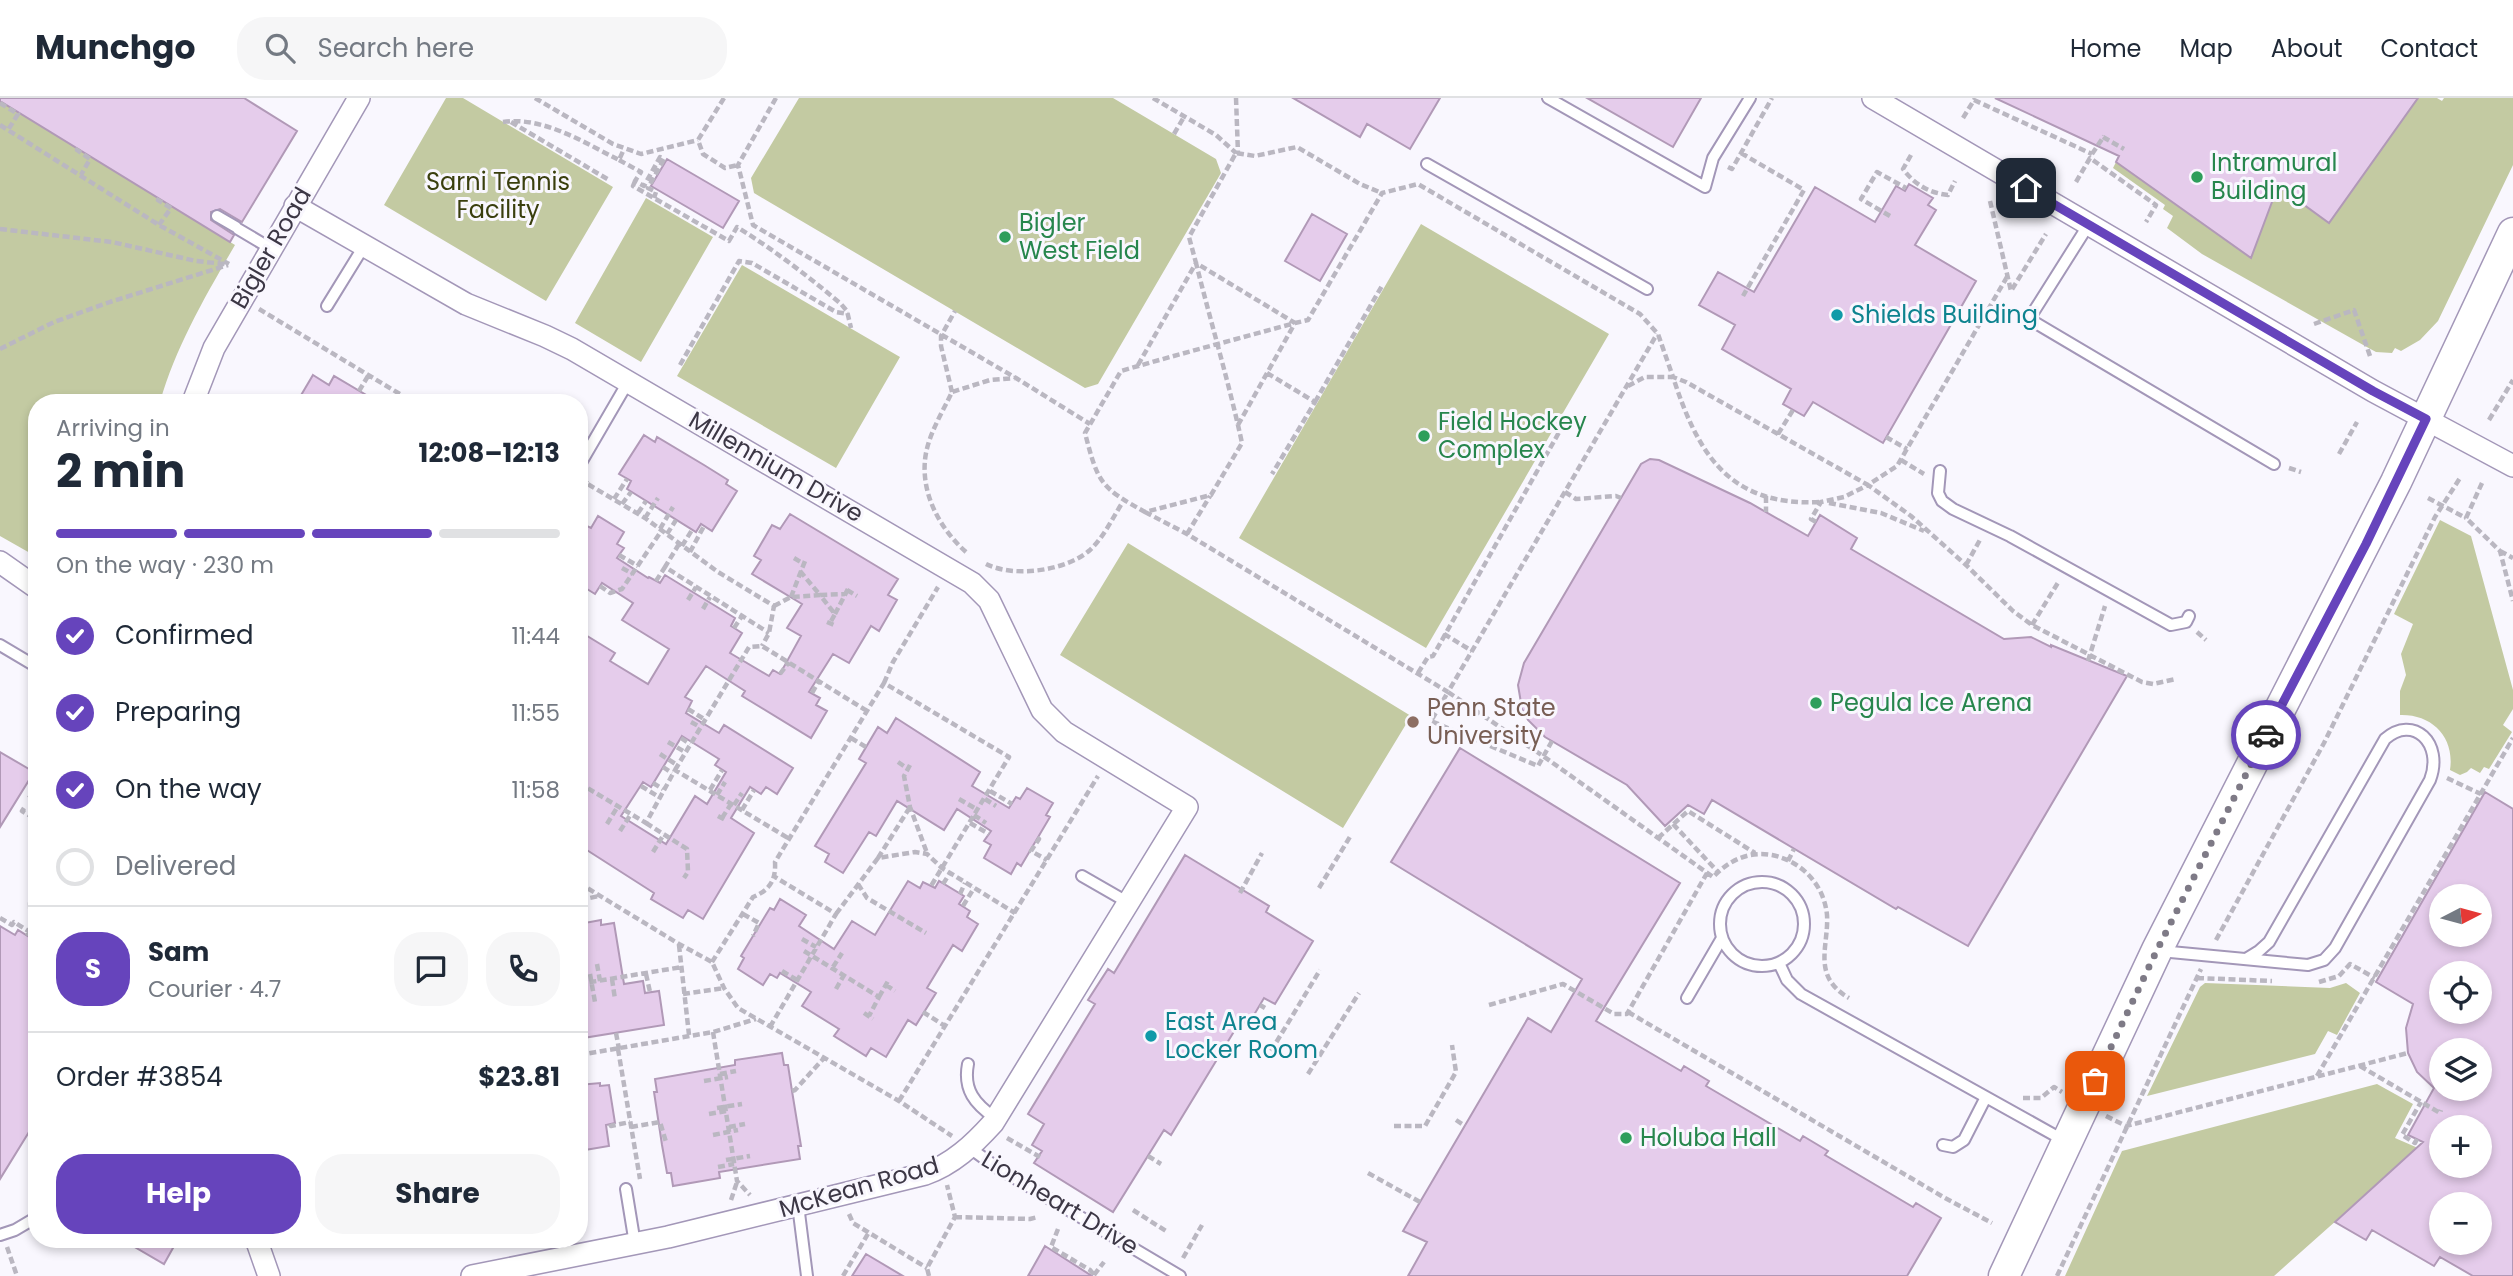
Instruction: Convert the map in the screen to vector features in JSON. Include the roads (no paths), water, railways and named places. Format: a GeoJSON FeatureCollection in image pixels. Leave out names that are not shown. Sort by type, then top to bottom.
{"type":"FeatureCollection","features":[{"type":"Feature","properties":{"kind":"main road"},"geometry":{"type":"LineString","coordinates":[[2004,1276],[2157,950],[2366,544],[2513,233]]}},
{"type":"Feature","properties":{"kind":"street","name":"Bigler Road"},"geometry":{"type":"LineString","coordinates":[[196,394],[214,348],[359,98]]}},
{"type":"Feature","properties":{"kind":"street"},"geometry":{"type":"LineString","coordinates":[[1873,98],[2373,391],[2513,466]]}},
{"type":"Feature","properties":{"kind":"street","name":"Millennium Drive"},"geometry":{"type":"LineString","coordinates":[[295,206],[466,304],[545,335],[972,583],[989,600],[1042,710],[1064,732],[1187,807]]}},
{"type":"Feature","properties":{"kind":"street"},"geometry":{"type":"LineString","coordinates":[[0,562],[28,582]]}},
{"type":"Feature","properties":{"kind":"street","name":"McKean Road"},"geometry":{"type":"LineString","coordinates":[[472,1276],[635,1244],[925,1174],[944,1166],[999,1127],[1187,807]]}},
{"type":"Feature","properties":{"kind":"street"},"geometry":{"type":"LineString","coordinates":[[259,1248],[269,1276]]}},
{"type":"Feature","properties":{"kind":"lane"},"geometry":{"type":"LineString","coordinates":[[1548,98],[1704,187],[1713,158],[1751,98]]}},
{"type":"Feature","properties":{"kind":"lane"},"geometry":{"type":"LineString","coordinates":[[1427,164],[1647,289]]}},
{"type":"Feature","properties":{"kind":"lane"},"geometry":{"type":"LineString","coordinates":[[218,216],[270,248]]}},
{"type":"Feature","properties":{"kind":"lane"},"geometry":{"type":"LineString","coordinates":[[2089,224],[2029,319],[2274,464]]}},
{"type":"Feature","properties":{"kind":"lane"},"geometry":{"type":"LineString","coordinates":[[327,306],[364,246]]}},
{"type":"Feature","properties":{"kind":"lane"},"geometry":{"type":"LineString","coordinates":[[588,451],[628,382]]}},
{"type":"Feature","properties":{"kind":"lane"},"geometry":{"type":"LineString","coordinates":[[1939,476],[1938,493],[1942,501],[1969,517],[1987,524],[2171,625],[2186,622],[2189,616]]}},
{"type":"Feature","properties":{"kind":"lane"},"geometry":{"type":"LineString","coordinates":[[0,645],[28,662]]}},
{"type":"Feature","properties":{"kind":"lane"},"geometry":{"type":"LineString","coordinates":[[2157,950],[2246,959],[2308,965],[2324,960],[2332,953],[2430,780],[2435,755],[2425,737],[2403,731],[2385,739],[2269,942],[2246,959]]}},
{"type":"Feature","properties":{"kind":"lane"},"geometry":{"type":"LineString","coordinates":[[1082,876],[1129,903]]}},
{"type":"Feature","properties":{"kind":"lane"},"geometry":{"type":"LineString","coordinates":[[1763,882],[1780,885],[1793,894],[1802,908],[1805,924],[1801,940],[1792,954],[1779,963],[1763,967],[1747,964],[1732,954],[1722,938],[1720,922],[1724,906],[1734,893],[1748,884],[1763,882]]}},
{"type":"Feature","properties":{"kind":"lane"},"geometry":{"type":"LineString","coordinates":[[1687,998],[1722,938]]}},
{"type":"Feature","properties":{"kind":"lane"},"geometry":{"type":"LineString","coordinates":[[1779,963],[1787,980],[1801,994],[2066,1142]]}},
{"type":"Feature","properties":{"kind":"lane"},"geometry":{"type":"LineString","coordinates":[[968,1064],[965,1079],[970,1093],[979,1107],[999,1127]]}},
{"type":"Feature","properties":{"kind":"lane"},"geometry":{"type":"LineString","coordinates":[[1943,1145],[1953,1147],[1964,1140],[1986,1097]]}},
{"type":"Feature","properties":{"kind":"lane","name":"Lionheart Drive"},"geometry":{"type":"LineString","coordinates":[[970,1148],[996,1167],[1180,1276]]}},
{"type":"Feature","properties":{"kind":"lane"},"geometry":{"type":"LineString","coordinates":[[626,1189],[635,1244]]}},
{"type":"Feature","properties":{"kind":"lane"},"geometry":{"type":"LineString","coordinates":[[798,1205],[807,1276]]}},
{"type":"Feature","properties":{"kind":"lane"},"geometry":{"type":"LineString","coordinates":[[3,1239],[28,1222]]}},
{"type":"Feature","properties":{"kind":"place","name":"Intramural Building"},"geometry":{"type":"Point","coordinates":[2197,177]}},
{"type":"Feature","properties":{"kind":"place","name":"Bigler West Field"},"geometry":{"type":"Point","coordinates":[1005,237]}},
{"type":"Feature","properties":{"kind":"place","name":"Shields Building"},"geometry":{"type":"Point","coordinates":[1837,315]}},
{"type":"Feature","properties":{"kind":"place","name":"Field Hockey Complex"},"geometry":{"type":"Point","coordinates":[1424,436]}},
{"type":"Feature","properties":{"kind":"place","name":"Pegula Ice Arena"},"geometry":{"type":"Point","coordinates":[1816,703]}},
{"type":"Feature","properties":{"kind":"place","name":"Penn State University"},"geometry":{"type":"Point","coordinates":[1413,722]}},
{"type":"Feature","properties":{"kind":"place","name":"East Area Locker Room"},"geometry":{"type":"Point","coordinates":[1151,1036]}},
{"type":"Feature","properties":{"kind":"place","name":"Holuba Hall"},"geometry":{"type":"Point","coordinates":[1626,1138]}},
{"type":"Feature","properties":{"kind":"park label","name":"Sarni Tennis Facility"},"geometry":{"type":"Point","coordinates":[498,196]}}]}
